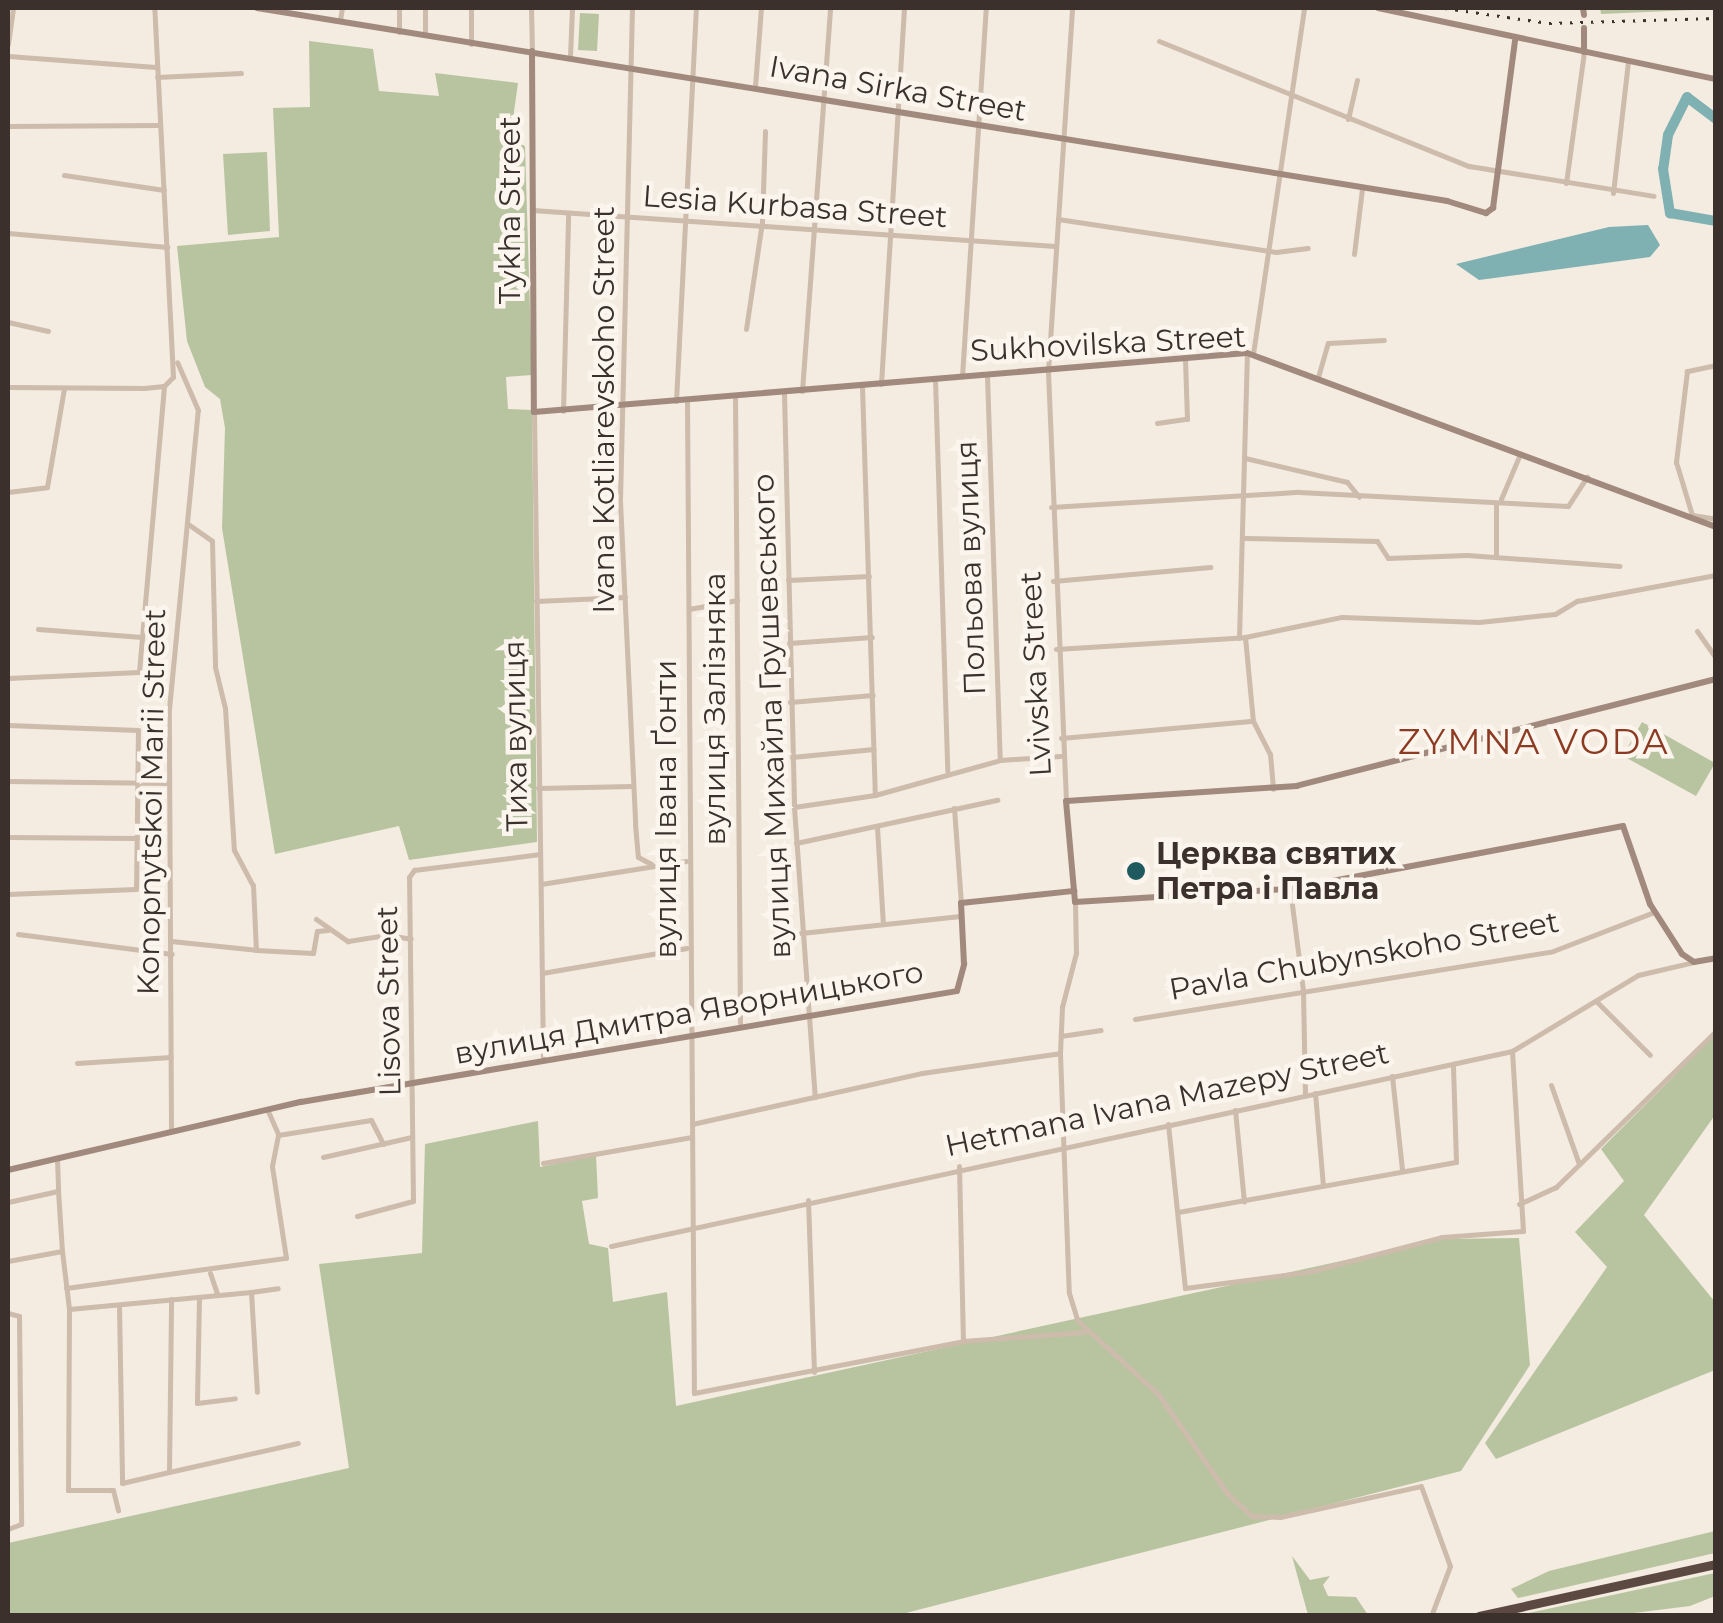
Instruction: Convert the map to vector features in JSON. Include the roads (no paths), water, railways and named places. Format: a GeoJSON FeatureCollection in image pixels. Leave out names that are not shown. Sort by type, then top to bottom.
{"type":"FeatureCollection","features":[{"type":"Feature","properties":{"kind":"highway"},"geometry":{"type":"LineString","coordinates":[[1479,1616],[1716,1564]]}},
{"type":"Feature","properties":{"kind":"street"},"geometry":{"type":"LineString","coordinates":[[8,44],[14,8]]}},
{"type":"Feature","properties":{"kind":"street"},"geometry":{"type":"LineString","coordinates":[[8,678],[135,676],[164,386],[177,362],[154,8]]}},
{"type":"Feature","properties":{"kind":"street","name":"Ivana Sirka Street"},"geometry":{"type":"LineString","coordinates":[[257,8],[471,45],[691,76],[1490,212],[1498,173]]}},
{"type":"Feature","properties":{"kind":"street"},"geometry":{"type":"LineString","coordinates":[[340,20],[342,8]]}},
{"type":"Feature","properties":{"kind":"street"},"geometry":{"type":"LineString","coordinates":[[398,32],[399,8]]}},
{"type":"Feature","properties":{"kind":"street"},"geometry":{"type":"LineString","coordinates":[[424,37],[425,8]]}},
{"type":"Feature","properties":{"kind":"street"},"geometry":{"type":"LineString","coordinates":[[471,8],[471,45]]}},
{"type":"Feature","properties":{"kind":"street","name":"Tykha Street"},"geometry":{"type":"LineString","coordinates":[[531,8],[534,412]]}},
{"type":"Feature","properties":{"kind":"street"},"geometry":{"type":"LineString","coordinates":[[570,56],[572,8]]}},
{"type":"Feature","properties":{"kind":"street","name":"Ivana Kotliarevskoho Street"},"geometry":{"type":"LineString","coordinates":[[632,8],[622,406],[625,597],[638,857],[652,864]]}},
{"type":"Feature","properties":{"kind":"street"},"geometry":{"type":"LineString","coordinates":[[676,401],[696,8]]}},
{"type":"Feature","properties":{"kind":"street"},"geometry":{"type":"LineString","coordinates":[[756,87],[761,8]]}},
{"type":"Feature","properties":{"kind":"street"},"geometry":{"type":"LineString","coordinates":[[802,391],[820,99],[830,8]]}},
{"type":"Feature","properties":{"kind":"street"},"geometry":{"type":"LineString","coordinates":[[881,385],[894,111],[904,8]]}},
{"type":"Feature","properties":{"kind":"street"},"geometry":{"type":"LineString","coordinates":[[962,376],[974,124],[986,8]]}},
{"type":"Feature","properties":{"kind":"street","name":"Lvivska Street"},"geometry":{"type":"LineString","coordinates":[[1072,8],[1048,371],[1060,738],[1076,953],[1061,1036],[1062,1144],[1069,1293],[1085,1332]]}},
{"type":"Feature","properties":{"kind":"street"},"geometry":{"type":"LineString","coordinates":[[1273,790],[1270,754],[1253,721],[1236,591],[1244,575],[1244,458],[1250,354],[1304,8]]}},
{"type":"Feature","properties":{"kind":"street"},"geometry":{"type":"LineString","coordinates":[[1378,8],[1515,40],[1716,79]]}},
{"type":"Feature","properties":{"kind":"street"},"geometry":{"type":"LineString","coordinates":[[1566,184],[1584,28]]}},
{"type":"Feature","properties":{"kind":"street"},"geometry":{"type":"LineString","coordinates":[[1498,173],[1515,40]]}},
{"type":"Feature","properties":{"kind":"street"},"geometry":{"type":"LineString","coordinates":[[1159,41],[1348,119],[1498,173],[1613,193],[1654,196]]}},
{"type":"Feature","properties":{"kind":"street"},"geometry":{"type":"LineString","coordinates":[[8,56],[156,67]]}},
{"type":"Feature","properties":{"kind":"street"},"geometry":{"type":"LineString","coordinates":[[1613,193],[1628,62]]}},
{"type":"Feature","properties":{"kind":"street"},"geometry":{"type":"LineString","coordinates":[[157,78],[241,72]]}},
{"type":"Feature","properties":{"kind":"street"},"geometry":{"type":"LineString","coordinates":[[1348,119],[1356,80]]}},
{"type":"Feature","properties":{"kind":"street"},"geometry":{"type":"LineString","coordinates":[[8,126],[160,125]]}},
{"type":"Feature","properties":{"kind":"street"},"geometry":{"type":"LineString","coordinates":[[746,328],[760,228],[765,131]]}},
{"type":"Feature","properties":{"kind":"street"},"geometry":{"type":"LineString","coordinates":[[64,175],[165,190]]}},
{"type":"Feature","properties":{"kind":"street"},"geometry":{"type":"LineString","coordinates":[[1354,254],[1362,189]]}},
{"type":"Feature","properties":{"kind":"street","name":"Lesia Kurbasa Street"},"geometry":{"type":"LineString","coordinates":[[532,210],[887,238],[1055,246]]}},
{"type":"Feature","properties":{"kind":"street"},"geometry":{"type":"LineString","coordinates":[[564,412],[568,214]]}},
{"type":"Feature","properties":{"kind":"street"},"geometry":{"type":"LineString","coordinates":[[1058,220],[1267,251],[1308,248]]}},
{"type":"Feature","properties":{"kind":"street"},"geometry":{"type":"LineString","coordinates":[[8,233],[167,248]]}},
{"type":"Feature","properties":{"kind":"street"},"geometry":{"type":"LineString","coordinates":[[8,322],[48,331]]}},
{"type":"Feature","properties":{"kind":"street"},"geometry":{"type":"LineString","coordinates":[[1318,377],[1328,342],[1384,340]]}},
{"type":"Feature","properties":{"kind":"street","name":"Sukhovilska Street"},"geometry":{"type":"LineString","coordinates":[[534,412],[1250,354],[1692,515],[1716,528]]}},
{"type":"Feature","properties":{"kind":"street"},"geometry":{"type":"LineString","coordinates":[[1156,422],[1188,420],[1185,358]]}},
{"type":"Feature","properties":{"kind":"street","name":"Konopnytskoi Marii Street"},"geometry":{"type":"LineString","coordinates":[[171,1129],[168,783],[172,629],[188,524],[198,401],[177,362]]}},
{"type":"Feature","properties":{"kind":"street"},"geometry":{"type":"LineString","coordinates":[[1716,364],[1687,370],[1676,462],[1692,515],[1716,519]]}},
{"type":"Feature","properties":{"kind":"street","name":"Польова вулиця"},"geometry":{"type":"LineString","coordinates":[[987,375],[1000,760]]}},
{"type":"Feature","properties":{"kind":"street"},"geometry":{"type":"LineString","coordinates":[[935,378],[947,771]]}},
{"type":"Feature","properties":{"kind":"street"},"geometry":{"type":"LineString","coordinates":[[8,387],[64,390],[164,386]]}},
{"type":"Feature","properties":{"kind":"street"},"geometry":{"type":"LineString","coordinates":[[862,386],[876,795]]}},
{"type":"Feature","properties":{"kind":"street"},"geometry":{"type":"LineString","coordinates":[[8,492],[47,487],[64,390]]}},
{"type":"Feature","properties":{"kind":"street","name":"вулиця Михайла Грушевського"},"geometry":{"type":"LineString","coordinates":[[784,393],[794,808],[805,1012],[815,1097]]}},
{"type":"Feature","properties":{"kind":"street","name":"вулиця Залізняка"},"geometry":{"type":"LineString","coordinates":[[736,395],[740,1023]]}},
{"type":"Feature","properties":{"kind":"street","name":"вулиця Івана Ґонти"},"geometry":{"type":"LineString","coordinates":[[687,400],[686,861],[697,1397],[814,1372]]}},
{"type":"Feature","properties":{"kind":"street","name":"Тиха вулиця"},"geometry":{"type":"LineString","coordinates":[[534,412],[543,1058]]}},
{"type":"Feature","properties":{"kind":"street"},"geometry":{"type":"LineString","coordinates":[[1496,556],[1498,501],[1520,454]]}},
{"type":"Feature","properties":{"kind":"street"},"geometry":{"type":"LineString","coordinates":[[1244,458],[1347,482],[1359,497]]}},
{"type":"Feature","properties":{"kind":"street"},"geometry":{"type":"LineString","coordinates":[[1052,507],[1245,492],[1568,506],[1587,477]]}},
{"type":"Feature","properties":{"kind":"street"},"geometry":{"type":"LineString","coordinates":[[188,524],[212,542],[215,667],[234,850],[254,886],[256,950]]}},
{"type":"Feature","properties":{"kind":"street"},"geometry":{"type":"LineString","coordinates":[[1244,538],[1377,541],[1388,558],[1496,556],[1620,566]]}},
{"type":"Feature","properties":{"kind":"street"},"geometry":{"type":"LineString","coordinates":[[1054,581],[1210,566]]}},
{"type":"Feature","properties":{"kind":"street"},"geometry":{"type":"LineString","coordinates":[[1056,650],[1242,637],[1342,617],[1480,622],[1555,614],[1576,601],[1716,575]]}},
{"type":"Feature","properties":{"kind":"street"},"geometry":{"type":"LineString","coordinates":[[788,580],[871,576]]}},
{"type":"Feature","properties":{"kind":"street"},"geometry":{"type":"LineString","coordinates":[[536,601],[625,597]]}},
{"type":"Feature","properties":{"kind":"street"},"geometry":{"type":"LineString","coordinates":[[689,610],[737,600]]}},
{"type":"Feature","properties":{"kind":"street"},"geometry":{"type":"LineString","coordinates":[[38,629],[142,636]]}},
{"type":"Feature","properties":{"kind":"street"},"geometry":{"type":"LineString","coordinates":[[1697,630],[1716,658]]}},
{"type":"Feature","properties":{"kind":"street"},"geometry":{"type":"LineString","coordinates":[[789,643],[872,637]]}},
{"type":"Feature","properties":{"kind":"street"},"geometry":{"type":"LineString","coordinates":[[1066,802],[1273,790],[1716,679]]}},
{"type":"Feature","properties":{"kind":"street"},"geometry":{"type":"LineString","coordinates":[[790,702],[873,695]]}},
{"type":"Feature","properties":{"kind":"street"},"geometry":{"type":"LineString","coordinates":[[1060,738],[1253,721]]}},
{"type":"Feature","properties":{"kind":"street"},"geometry":{"type":"LineString","coordinates":[[8,724],[136,728],[138,784],[132,892],[8,894]]}},
{"type":"Feature","properties":{"kind":"street"},"geometry":{"type":"LineString","coordinates":[[792,757],[874,750]]}},
{"type":"Feature","properties":{"kind":"street"},"geometry":{"type":"LineString","coordinates":[[794,808],[876,795],[947,771],[1000,760],[1061,756]]}},
{"type":"Feature","properties":{"kind":"street"},"geometry":{"type":"LineString","coordinates":[[8,782],[168,783]]}},
{"type":"Feature","properties":{"kind":"street"},"geometry":{"type":"LineString","coordinates":[[538,788],[632,786]]}},
{"type":"Feature","properties":{"kind":"street"},"geometry":{"type":"LineString","coordinates":[[796,844],[997,800]]}},
{"type":"Feature","properties":{"kind":"street"},"geometry":{"type":"LineString","coordinates":[[801,932],[960,916],[954,808]]}},
{"type":"Feature","properties":{"kind":"street"},"geometry":{"type":"LineString","coordinates":[[1075,902],[1290,889],[1617,826],[1628,832],[1654,912],[1694,962]]}},
{"type":"Feature","properties":{"kind":"street"},"geometry":{"type":"LineString","coordinates":[[877,827],[883,924]]}},
{"type":"Feature","properties":{"kind":"street"},"geometry":{"type":"LineString","coordinates":[[8,837],[136,838]]}},
{"type":"Feature","properties":{"kind":"street","name":"Lisova Street"},"geometry":{"type":"LineString","coordinates":[[357,1216],[413,1200],[409,877],[414,870],[540,854]]}},
{"type":"Feature","properties":{"kind":"street"},"geometry":{"type":"LineString","coordinates":[[541,884],[686,861]]}},
{"type":"Feature","properties":{"kind":"street"},"geometry":{"type":"LineString","coordinates":[[1290,889],[1304,991],[1305,1095]]}},
{"type":"Feature","properties":{"kind":"street"},"geometry":{"type":"LineString","coordinates":[[962,903],[1074,892]]}},
{"type":"Feature","properties":{"kind":"street","name":"Pavla Chubynskoho Street"},"geometry":{"type":"LineString","coordinates":[[1135,1019],[1553,951],[1654,912]]}},
{"type":"Feature","properties":{"kind":"street","name":"вулиця Дмитра Яворницького"},"geometry":{"type":"LineString","coordinates":[[8,1170],[171,1129],[267,1110],[740,1023],[958,991],[964,964],[960,916]]}},
{"type":"Feature","properties":{"kind":"street"},"geometry":{"type":"LineString","coordinates":[[316,919],[348,941],[387,934],[411,939]]}},
{"type":"Feature","properties":{"kind":"street"},"geometry":{"type":"LineString","coordinates":[[171,941],[314,952],[317,932],[328,930]]}},
{"type":"Feature","properties":{"kind":"street"},"geometry":{"type":"LineString","coordinates":[[18,934],[172,954]]}},
{"type":"Feature","properties":{"kind":"street"},"geometry":{"type":"LineString","coordinates":[[542,973],[688,948]]}},
{"type":"Feature","properties":{"kind":"street","name":"Hetmana Ivana Mazepy Street"},"geometry":{"type":"LineString","coordinates":[[611,1246],[693,1224],[960,1166],[1512,1051],[1638,975],[1716,958]]}},
{"type":"Feature","properties":{"kind":"street"},"geometry":{"type":"LineString","coordinates":[[1596,1001],[1650,1055]]}},
{"type":"Feature","properties":{"kind":"street"},"geometry":{"type":"LineString","coordinates":[[1061,1036],[1101,1030]]}},
{"type":"Feature","properties":{"kind":"street"},"geometry":{"type":"LineString","coordinates":[[1518,1204],[1556,1187],[1716,1031]]}},
{"type":"Feature","properties":{"kind":"street"},"geometry":{"type":"LineString","coordinates":[[1168,1124],[1184,1288],[1308,1272],[1442,1237],[1522,1231],[1512,1051]]}},
{"type":"Feature","properties":{"kind":"street"},"geometry":{"type":"LineString","coordinates":[[692,1124],[815,1097],[1060,1053]]}},
{"type":"Feature","properties":{"kind":"street"},"geometry":{"type":"LineString","coordinates":[[76,1063],[171,1057]]}},
{"type":"Feature","properties":{"kind":"street"},"geometry":{"type":"LineString","coordinates":[[1176,1212],[1458,1160],[1453,1064]]}},
{"type":"Feature","properties":{"kind":"street"},"geometry":{"type":"LineString","coordinates":[[1392,1076],[1402,1170]]}},
{"type":"Feature","properties":{"kind":"street"},"geometry":{"type":"LineString","coordinates":[[1550,1085],[1580,1164]]}},
{"type":"Feature","properties":{"kind":"street"},"geometry":{"type":"LineString","coordinates":[[1315,1093],[1323,1186]]}},
{"type":"Feature","properties":{"kind":"street"},"geometry":{"type":"LineString","coordinates":[[1235,1109],[1244,1202]]}},
{"type":"Feature","properties":{"kind":"street"},"geometry":{"type":"LineString","coordinates":[[66,1288],[210,1273],[289,1254],[272,1166],[278,1135],[267,1110]]}},
{"type":"Feature","properties":{"kind":"street"},"geometry":{"type":"LineString","coordinates":[[278,1135],[371,1120],[383,1144]]}},
{"type":"Feature","properties":{"kind":"street"},"geometry":{"type":"LineString","coordinates":[[322,1157],[414,1137]]}},
{"type":"Feature","properties":{"kind":"street"},"geometry":{"type":"LineString","coordinates":[[543,1164],[692,1137]]}},
{"type":"Feature","properties":{"kind":"street"},"geometry":{"type":"LineString","coordinates":[[57,1158],[69,1309],[68,1490],[113,1490],[118,1510]]}},
{"type":"Feature","properties":{"kind":"street"},"geometry":{"type":"LineString","coordinates":[[960,1166],[963,1341]]}},
{"type":"Feature","properties":{"kind":"street"},"geometry":{"type":"LineString","coordinates":[[8,1202],[58,1191]]}},
{"type":"Feature","properties":{"kind":"street"},"geometry":{"type":"LineString","coordinates":[[808,1200],[814,1372],[963,1341],[1085,1332],[1139,1372],[1227,1493],[1252,1516],[1280,1517],[1421,1486],[1450,1566],[1431,1616]]}},
{"type":"Feature","properties":{"kind":"street"},"geometry":{"type":"LineString","coordinates":[[8,1260],[62,1251]]}},
{"type":"Feature","properties":{"kind":"street"},"geometry":{"type":"LineString","coordinates":[[210,1273],[219,1293]]}},
{"type":"Feature","properties":{"kind":"street"},"geometry":{"type":"LineString","coordinates":[[69,1309],[278,1288]]}},
{"type":"Feature","properties":{"kind":"street"},"geometry":{"type":"LineString","coordinates":[[252,1292],[257,1392]]}},
{"type":"Feature","properties":{"kind":"street"},"geometry":{"type":"LineString","coordinates":[[199,1296],[197,1403],[234,1398]]}},
{"type":"Feature","properties":{"kind":"street"},"geometry":{"type":"LineString","coordinates":[[169,1472],[171,1299]]}},
{"type":"Feature","properties":{"kind":"street"},"geometry":{"type":"LineString","coordinates":[[119,1305],[118,1479],[169,1472],[298,1443]]}},
{"type":"Feature","properties":{"kind":"street"},"geometry":{"type":"LineString","coordinates":[[8,1313],[19,1316],[21,1524],[8,1529]]}},
{"type":"Feature","properties":{"kind":"water"},"geometry":{"type":"Polygon","coordinates":[[[1648,225],[1660,245],[1650,257],[1479,280],[1456,264],[1609,227],[1648,225]]]}},
{"type":"Feature","properties":{"kind":"waterway","name":"ZYMNA VODA"},"geometry":{"type":"LineString","coordinates":[[1716,119],[1687,97],[1668,135],[1663,169],[1670,213],[1716,221]]}},
{"type":"Feature","properties":{"kind":"railway"},"geometry":{"type":"LineString","coordinates":[[1445,8],[1549,23],[1716,18]]}},
{"type":"Feature","properties":{"kind":"place","name":"Церква святих Петра і Павла"},"geometry":{"type":"Point","coordinates":[1136,871]}},
{"type":"Feature","properties":{"kind":"district","name":"ZYMNA VODA"},"geometry":{"type":"Point","coordinates":[1534,742]}}]}
